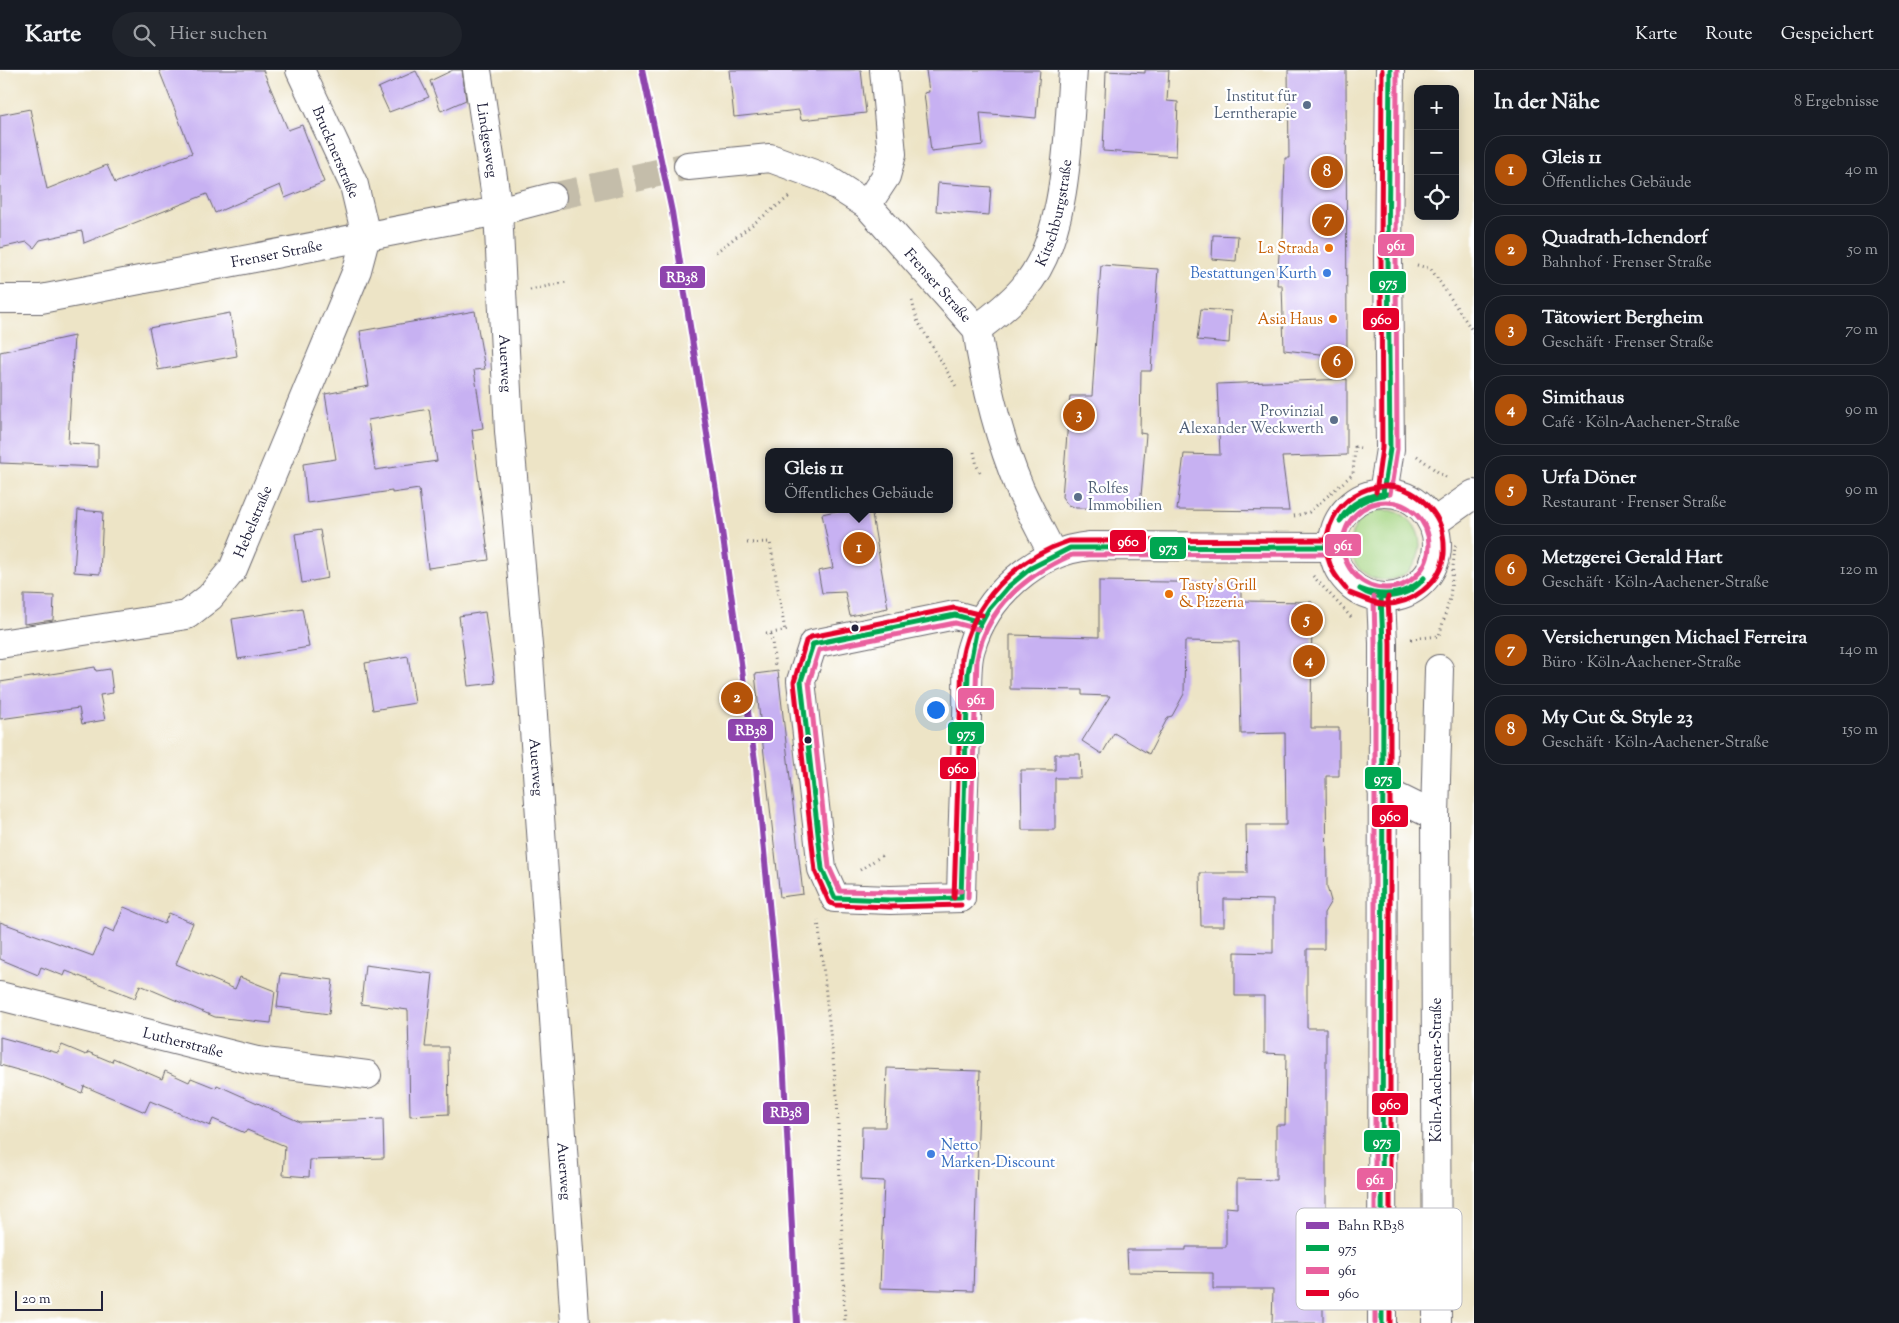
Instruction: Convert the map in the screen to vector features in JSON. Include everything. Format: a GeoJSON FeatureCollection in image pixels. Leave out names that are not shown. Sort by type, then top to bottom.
{"type":"FeatureCollection","features":[{"type":"Feature","properties":{"kind":"street","name":"Brucknerstraße"},"geometry":{"type":"LineString","coordinates":[[300,70],[354,185],[366,236]]}},
{"type":"Feature","properties":{"kind":"street","name":"Lindgesweg"},"geometry":{"type":"LineString","coordinates":[[477,70],[498,211]]}},
{"type":"Feature","properties":{"kind":"street"},"geometry":{"type":"LineString","coordinates":[[867,205],[886,176],[892,154],[884,70]]}},
{"type":"Feature","properties":{"kind":"street","name":"Kitschburgstraße"},"geometry":{"type":"LineString","coordinates":[[977,329],[1024,289],[1046,254],[1064,184],[1073,70]]}},
{"type":"Feature","properties":{"kind":"street"},"geometry":{"type":"LineString","coordinates":[[1383,493],[1390,449],[1388,258],[1390,70]]}},
{"type":"Feature","properties":{"kind":"street","name":"Frenser Straße"},"geometry":{"type":"LineString","coordinates":[[688,166],[770,158],[826,178],[867,205],[977,329],[981,353],[1006,448],[1023,496],[1053,555]]}},
{"type":"Feature","properties":{"kind":"street","name":"Frenser Straße"},"geometry":{"type":"LineString","coordinates":[[0,299],[42,299],[498,211],[552,197]]}},
{"type":"Feature","properties":{"kind":"street","name":"Auerweg"},"geometry":{"type":"LineString","coordinates":[[498,211],[509,431],[529,657],[575,1323]]}},
{"type":"Feature","properties":{"kind":"street","name":"Hebelstraße"},"geometry":{"type":"LineString","coordinates":[[0,644],[187,615],[210,597],[233,569],[358,270],[366,236]]}},
{"type":"Feature","properties":{"kind":"street"},"geometry":{"type":"LineString","coordinates":[[1383,493],[1398,495],[1411,500],[1423,510],[1433,523],[1437,552],[1432,567],[1423,580],[1411,590],[1396,596],[1380,597],[1366,594],[1353,586],[1343,575],[1336,562],[1333,547],[1335,531],[1342,516],[1353,504],[1367,496],[1383,493]]}},
{"type":"Feature","properties":{"kind":"street"},"geometry":{"type":"LineString","coordinates":[[1433,523],[1470,498]]}},
{"type":"Feature","properties":{"kind":"street"},"geometry":{"type":"LineString","coordinates":[[980,622],[955,615],[813,644],[801,681],[822,869],[835,898],[890,900],[961,898],[962,827],[970,650],[980,622],[993,602],[1028,570],[1053,555],[1070,548],[1090,546],[1333,547]]}},
{"type":"Feature","properties":{"kind":"street"},"geometry":{"type":"LineString","coordinates":[[1380,597],[1383,643],[1382,1208]]}},
{"type":"Feature","properties":{"kind":"street","name":"Köln-Aachener-Straße"},"geometry":{"type":"LineString","coordinates":[[1437,1208],[1435,816],[1439,669]]}},
{"type":"Feature","properties":{"kind":"street"},"geometry":{"type":"LineString","coordinates":[[1382,790],[1435,816]]}},
{"type":"Feature","properties":{"kind":"street","name":"Lutherstraße"},"geometry":{"type":"LineString","coordinates":[[0,996],[257,1061],[367,1075]]}},
{"type":"Feature","properties":{"kind":"street"},"geometry":{"type":"LineString","coordinates":[[1382,1310],[1382,1323]]}},
{"type":"Feature","properties":{"kind":"street","name":"Köln-Aachener-Straße"},"geometry":{"type":"LineString","coordinates":[[1437,1310],[1437,1323]]}},
{"type":"Feature","properties":{"kind":"path"},"geometry":{"type":"LineString","coordinates":[[716,252],[788,197],[797,200]]}},
{"type":"Feature","properties":{"kind":"path"},"geometry":{"type":"LineString","coordinates":[[1388,258],[1431,269],[1474,333]]}},
{"type":"Feature","properties":{"kind":"path"},"geometry":{"type":"LineString","coordinates":[[502,296],[567,282]]}},
{"type":"Feature","properties":{"kind":"path"},"geometry":{"type":"LineString","coordinates":[[908,296],[913,303],[917,320],[962,396]]}},
{"type":"Feature","properties":{"kind":"path"},"geometry":{"type":"LineString","coordinates":[[1460,540],[1455,546],[1450,598],[1439,636],[1383,643],[1360,643],[1351,616],[1307,569],[1289,568],[1288,518],[1309,512],[1353,474],[1355,447],[1406,450],[1426,461],[1470,498]]}},
{"type":"Feature","properties":{"kind":"path"},"geometry":{"type":"LineString","coordinates":[[973,449],[977,466],[986,482]]}},
{"type":"Feature","properties":{"kind":"path"},"geometry":{"type":"LineString","coordinates":[[747,543],[770,542],[785,631],[766,634]]}},
{"type":"Feature","properties":{"kind":"path"},"geometry":{"type":"LineString","coordinates":[[771,634],[775,668]]}},
{"type":"Feature","properties":{"kind":"path"},"geometry":{"type":"LineString","coordinates":[[818,914],[837,1096],[845,1323]]}},
{"type":"Feature","properties":{"kind":"green space"},"geometry":{"type":"Polygon","coordinates":[[[1385,510],[1398,513],[1410,520],[1417,532],[1420,545],[1417,558],[1410,570],[1398,577],[1385,580],[1372,577],[1360,570],[1353,558],[1350,545],[1353,532],[1360,520],[1372,513],[1385,510]]]}},
{"type":"Feature","properties":{"kind":"building"},"geometry":{"type":"Polygon","coordinates":[[[159,70],[263,70],[288,130],[302,125],[324,182],[285,198],[280,185],[215,213],[207,194],[84,243],[82,231],[40,240],[34,248],[27,242],[0,248],[0,115],[30,109],[47,189],[107,165],[115,183],[192,153],[159,70]]]}},
{"type":"Feature","properties":{"kind":"building"},"geometry":{"type":"Polygon","coordinates":[[[453,70],[462,70],[466,100],[441,111],[430,81],[453,70]]]}},
{"type":"Feature","properties":{"kind":"building"},"geometry":{"type":"Polygon","coordinates":[[[729,70],[861,70],[866,113],[801,120],[799,110],[734,117],[729,70]]]}},
{"type":"Feature","properties":{"kind":"building"},"geometry":{"type":"Polygon","coordinates":[[[926,70],[1040,70],[1036,118],[980,113],[983,145],[931,151],[924,93],[929,92],[926,70]]]}},
{"type":"Feature","properties":{"kind":"building"},"geometry":{"type":"Polygon","coordinates":[[[1145,70],[1169,70],[1167,101],[1178,102],[1176,156],[1103,151],[1106,71],[1145,73],[1145,70]]]}},
{"type":"Feature","properties":{"kind":"building"},"geometry":{"type":"Polygon","coordinates":[[[1288,70],[1346,70],[1347,357],[1284,350],[1282,285],[1277,285],[1280,239],[1283,239],[1285,158],[1289,158],[1288,70]]]}},
{"type":"Feature","properties":{"kind":"building"},"geometry":{"type":"Polygon","coordinates":[[[416,71],[429,97],[389,112],[378,88],[416,71]]]}},
{"type":"Feature","properties":{"kind":"building"},"geometry":{"type":"Polygon","coordinates":[[[938,183],[991,187],[989,215],[936,211],[938,183]]]}},
{"type":"Feature","properties":{"kind":"building"},"geometry":{"type":"Polygon","coordinates":[[[1213,235],[1238,236],[1236,261],[1212,259],[1213,235]]]}},
{"type":"Feature","properties":{"kind":"building"},"geometry":{"type":"Polygon","coordinates":[[[1101,265],[1158,269],[1151,371],[1141,371],[1140,433],[1146,434],[1140,509],[1076,508],[1068,505],[1062,497],[1070,396],[1092,396],[1101,265]]]}},
{"type":"Feature","properties":{"kind":"building"},"geometry":{"type":"Polygon","coordinates":[[[1201,309],[1231,311],[1229,343],[1197,340],[1201,309]]]}},
{"type":"Feature","properties":{"kind":"building"},"geometry":{"type":"Polygon","coordinates":[[[475,311],[485,369],[474,370],[483,428],[472,430],[489,560],[428,568],[419,489],[307,503],[303,464],[336,459],[325,394],[369,386],[360,331],[475,311]],[[429,409],[368,420],[375,470],[437,461],[429,409]]]}},
{"type":"Feature","properties":{"kind":"building"},"geometry":{"type":"Polygon","coordinates":[[[230,313],[237,356],[158,370],[149,328],[230,313]]]}},
{"type":"Feature","properties":{"kind":"building"},"geometry":{"type":"Polygon","coordinates":[[[74,336],[68,443],[98,445],[98,467],[0,463],[0,352],[74,336]]]}},
{"type":"Feature","properties":{"kind":"building"},"geometry":{"type":"Polygon","coordinates":[[[1347,379],[1347,455],[1282,457],[1289,511],[1177,510],[1184,454],[1220,455],[1217,384],[1347,379]]]}},
{"type":"Feature","properties":{"kind":"building"},"geometry":{"type":"Polygon","coordinates":[[[78,510],[103,512],[100,574],[74,572],[78,510]]]}},
{"type":"Feature","properties":{"kind":"building"},"geometry":{"type":"Polygon","coordinates":[[[872,513],[888,608],[850,616],[845,592],[822,593],[818,571],[833,568],[822,514],[872,513]]]}},
{"type":"Feature","properties":{"kind":"building"},"geometry":{"type":"Polygon","coordinates":[[[320,530],[328,578],[302,583],[295,534],[320,530]]]}},
{"type":"Feature","properties":{"kind":"building"},"geometry":{"type":"Polygon","coordinates":[[[1099,581],[1241,583],[1241,601],[1312,602],[1311,728],[1339,728],[1339,776],[1326,776],[1327,887],[1331,901],[1324,913],[1324,949],[1307,949],[1307,1028],[1326,1028],[1326,1208],[1296,1208],[1296,1310],[1323,1310],[1323,1323],[1272,1323],[1273,1289],[1213,1289],[1213,1273],[1128,1272],[1127,1250],[1186,1250],[1186,1247],[1226,1247],[1226,1207],[1237,1208],[1237,1179],[1276,1180],[1276,1125],[1285,1125],[1286,1054],[1264,1053],[1264,996],[1235,996],[1235,952],[1273,953],[1273,900],[1224,899],[1224,926],[1201,926],[1200,873],[1247,873],[1246,825],[1286,825],[1285,733],[1241,734],[1239,642],[1185,641],[1184,694],[1172,716],[1168,717],[1149,754],[1114,733],[1102,754],[1082,741],[1110,696],[1082,695],[1082,690],[1010,689],[1010,635],[1099,637],[1099,581]]]}},
{"type":"Feature","properties":{"kind":"building"},"geometry":{"type":"Polygon","coordinates":[[[24,595],[54,596],[53,620],[24,624],[24,595]]]}},
{"type":"Feature","properties":{"kind":"building"},"geometry":{"type":"Polygon","coordinates":[[[302,608],[309,647],[238,659],[232,619],[302,608]]]}},
{"type":"Feature","properties":{"kind":"building"},"geometry":{"type":"Polygon","coordinates":[[[485,612],[495,683],[468,686],[459,616],[485,612]]]}},
{"type":"Feature","properties":{"kind":"building"},"geometry":{"type":"Polygon","coordinates":[[[408,656],[415,703],[373,710],[365,663],[408,656]]]}},
{"type":"Feature","properties":{"kind":"building"},"geometry":{"type":"Polygon","coordinates":[[[95,667],[96,671],[110,669],[113,693],[100,695],[105,720],[82,724],[79,708],[0,719],[0,682],[95,667]]]}},
{"type":"Feature","properties":{"kind":"building"},"geometry":{"type":"Polygon","coordinates":[[[778,671],[803,894],[780,897],[755,674],[778,671]]]}},
{"type":"Feature","properties":{"kind":"building"},"geometry":{"type":"Polygon","coordinates":[[[1055,754],[1080,754],[1081,778],[1055,778],[1055,830],[1022,830],[1021,770],[1055,770],[1055,754]]]}},
{"type":"Feature","properties":{"kind":"building"},"geometry":{"type":"Polygon","coordinates":[[[124,907],[164,924],[169,913],[193,923],[176,964],[235,989],[240,977],[275,991],[271,1023],[215,1017],[140,985],[135,998],[66,971],[64,976],[41,967],[38,975],[0,959],[0,922],[93,956],[105,928],[114,932],[124,907]]]}},
{"type":"Feature","properties":{"kind":"building"},"geometry":{"type":"Polygon","coordinates":[[[365,965],[433,974],[425,1047],[448,1047],[449,1114],[410,1116],[408,1010],[361,1004],[365,965]]]}},
{"type":"Feature","properties":{"kind":"building"},"geometry":{"type":"Polygon","coordinates":[[[281,973],[333,980],[329,1014],[277,1007],[281,973]]]}},
{"type":"Feature","properties":{"kind":"building"},"geometry":{"type":"Polygon","coordinates":[[[0,1037],[58,1053],[62,1045],[86,1055],[88,1052],[112,1062],[113,1058],[162,1079],[165,1071],[189,1082],[191,1078],[216,1088],[217,1085],[300,1122],[383,1119],[384,1158],[310,1160],[309,1177],[283,1175],[285,1146],[247,1130],[245,1133],[213,1119],[210,1126],[150,1101],[145,1112],[84,1086],[82,1093],[39,1076],[0,1065],[0,1037]]]}},
{"type":"Feature","properties":{"kind":"building","name":"Netto Marken-Discount"},"geometry":{"type":"Polygon","coordinates":[[[887,1068],[980,1071],[973,1291],[880,1288],[884,1181],[861,1180],[862,1127],[885,1127],[887,1068]]]}},
{"type":"Feature","properties":{"kind":"tunnel"},"geometry":{"type":"LineString","coordinates":[[552,197],[688,166]]}},
{"type":"Feature","properties":{"kind":"rail line","name":"RB38"},"geometry":{"type":"LineString","coordinates":[[642,70],[672,212],[719,510],[756,768],[782,1038],[797,1323]]}},
{"type":"Feature","properties":{"kind":"transit line","name":"960"},"geometry":{"type":"LineString","coordinates":[[1376,492],[1382,448],[1382,70]]}},
{"type":"Feature","properties":{"kind":"transit line","name":"975"},"geometry":{"type":"LineString","coordinates":[[1383,493],[1390,449],[1388,259],[1390,70]]}},
{"type":"Feature","properties":{"kind":"transit line","name":"961"},"geometry":{"type":"LineString","coordinates":[[1390,494],[1397,449],[1397,70]]}},
{"type":"Feature","properties":{"kind":"transit line","name":"960"},"geometry":{"type":"LineString","coordinates":[[1346,589],[1332,570],[1326,545],[1330,526],[1340,509],[1354,496],[1372,488],[1391,486],[1410,492],[1428,506],[1439,522],[1443,534],[1444,547],[1442,565],[1431,583],[1414,597],[1393,604],[1374,602],[1350,593]]}},
{"type":"Feature","properties":{"kind":"transit line","name":"975"},"geometry":{"type":"LineString","coordinates":[[1340,521],[1348,509],[1360,500],[1374,495],[1389,494]]}},
{"type":"Feature","properties":{"kind":"transit line","name":"975"},"geometry":{"type":"LineString","coordinates":[[1340,521],[1361,502],[1389,494]]}},
{"type":"Feature","properties":{"kind":"transit line","name":"961"},"geometry":{"type":"LineString","coordinates":[[1386,502],[1402,505],[1410,509],[1422,521],[1426,529],[1429,545],[1426,561],[1422,569],[1410,581],[1402,585],[1386,588],[1370,585],[1362,581],[1350,569],[1346,561],[1343,545],[1346,529],[1350,521],[1362,509],[1370,505],[1386,502]]}},
{"type":"Feature","properties":{"kind":"transit line","name":"960"},"geometry":{"type":"LineString","coordinates":[[954,898],[962,658],[967,638],[975,619],[999,585],[1031,559],[1069,541],[1333,540]]}},
{"type":"Feature","properties":{"kind":"transit line","name":"975"},"geometry":{"type":"LineString","coordinates":[[961,898],[968,673],[976,633],[989,609],[1008,587],[1031,568],[1070,548],[1333,547]]}},
{"type":"Feature","properties":{"kind":"transit line","name":"961"},"geometry":{"type":"LineString","coordinates":[[968,898],[977,660],[989,625],[998,609],[1010,596],[1038,573],[1072,555],[1333,554]]}},
{"type":"Feature","properties":{"kind":"transit line","name":"975"},"geometry":{"type":"LineString","coordinates":[[1360,589],[1377,594],[1394,594],[1409,589],[1424,578]]}},
{"type":"Feature","properties":{"kind":"transit line","name":"975"},"geometry":{"type":"LineString","coordinates":[[1360,589],[1376,596],[1394,596],[1411,590],[1424,578]]}},
{"type":"Feature","properties":{"kind":"transit line","name":"961"},"geometry":{"type":"LineString","coordinates":[[1374,597],[1375,1208]]}},
{"type":"Feature","properties":{"kind":"transit line","name":"975"},"geometry":{"type":"LineString","coordinates":[[1381,597],[1383,643],[1382,1208]]}},
{"type":"Feature","properties":{"kind":"transit line","name":"960"},"geometry":{"type":"LineString","coordinates":[[1388,597],[1390,643],[1390,1208]]}},
{"type":"Feature","properties":{"kind":"transit line","name":"960"},"geometry":{"type":"LineString","coordinates":[[961,905],[890,907],[835,905],[829,902],[815,871],[794,682],[806,641],[811,637],[954,608],[982,615]]}},
{"type":"Feature","properties":{"kind":"transit line","name":"975"},"geometry":{"type":"LineString","coordinates":[[961,898],[890,900],[835,898],[822,869],[801,681],[813,644],[955,615],[980,622]]}},
{"type":"Feature","properties":{"kind":"transit line","name":"961"},"geometry":{"type":"LineString","coordinates":[[961,891],[840,891],[829,867],[809,682],[819,650],[955,623],[978,629]]}},
{"type":"Feature","properties":{"kind":"transit line","name":"961"},"geometry":{"type":"LineString","coordinates":[[1375,1310],[1375,1323]]}},
{"type":"Feature","properties":{"kind":"transit line","name":"975"},"geometry":{"type":"LineString","coordinates":[[1382,1310],[1382,1323]]}},
{"type":"Feature","properties":{"kind":"transit line","name":"960"},"geometry":{"type":"LineString","coordinates":[[1390,1310],[1390,1323]]}},
{"type":"Feature","properties":{"kind":"place","name":"Institut für Lerntherapie"},"geometry":{"type":"Point","coordinates":[1307,105]}},
{"type":"Feature","properties":{"kind":"place","name":"My Cut & Style 23"},"geometry":{"type":"Point","coordinates":[1327,172]}},
{"type":"Feature","properties":{"kind":"place","name":"Versicherungen Michael Ferreira"},"geometry":{"type":"Point","coordinates":[1328,220]}},
{"type":"Feature","properties":{"kind":"place","name":"La Strada"},"geometry":{"type":"Point","coordinates":[1329,248]}},
{"type":"Feature","properties":{"kind":"place","name":"Bestattungen Kurth"},"geometry":{"type":"Point","coordinates":[1327,273]}},
{"type":"Feature","properties":{"kind":"place","name":"Asia Haus"},"geometry":{"type":"Point","coordinates":[1333,319]}},
{"type":"Feature","properties":{"kind":"place","name":"Metzgerei Gerald Hart"},"geometry":{"type":"Point","coordinates":[1337,362]}},
{"type":"Feature","properties":{"kind":"place","name":"Tätowiert Bergheim"},"geometry":{"type":"Point","coordinates":[1079,415]}},
{"type":"Feature","properties":{"kind":"place","name":"Provinzial Alexander Weckwerth"},"geometry":{"type":"Point","coordinates":[1334,420]}},
{"type":"Feature","properties":{"kind":"place","name":"Rolfes Immobilien"},"geometry":{"type":"Point","coordinates":[1078,497]}},
{"type":"Feature","properties":{"kind":"place","name":"Gleis 11"},"geometry":{"type":"Point","coordinates":[859,548]}},
{"type":"Feature","properties":{"kind":"place","name":"Tasty's Grill & Pizzeria"},"geometry":{"type":"Point","coordinates":[1169,594]}},
{"type":"Feature","properties":{"kind":"place","name":"Urfa Döner"},"geometry":{"type":"Point","coordinates":[1307,620]}},
{"type":"Feature","properties":{"kind":"place","name":"Simithaus"},"geometry":{"type":"Point","coordinates":[1309,661]}},
{"type":"Feature","properties":{"kind":"place","name":"Quadrath-Ichendorf"},"geometry":{"type":"Point","coordinates":[737,698]}},
{"type":"Feature","properties":{"kind":"place","name":"Netto Marken-Discount"},"geometry":{"type":"Point","coordinates":[931,1154]}}]}
